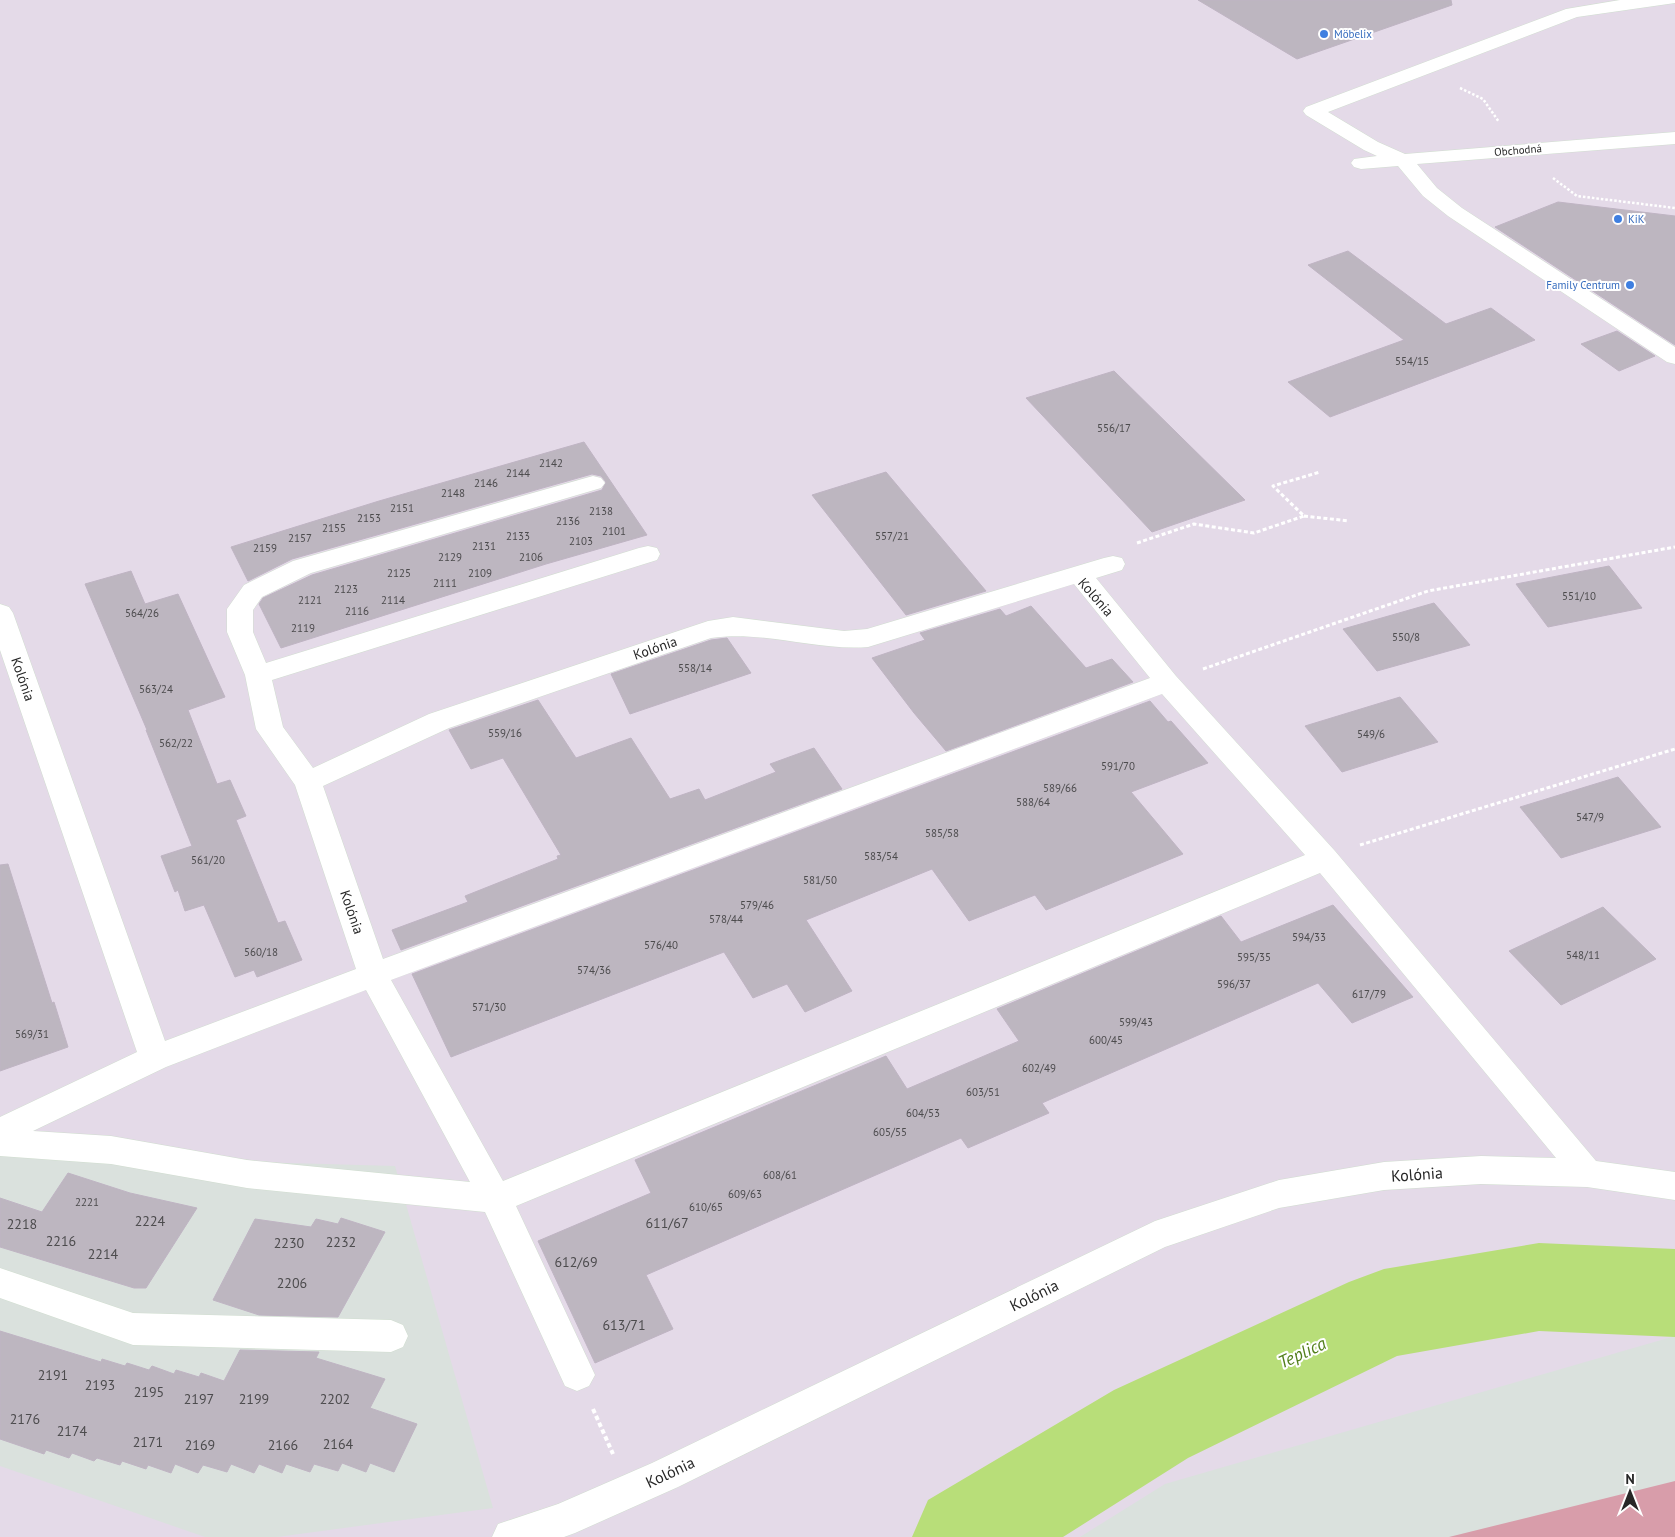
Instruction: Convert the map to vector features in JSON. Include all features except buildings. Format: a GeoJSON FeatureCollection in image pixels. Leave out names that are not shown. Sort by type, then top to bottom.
{"type":"FeatureCollection","features":[{"type":"Feature","properties":{"kind":"street"},"geometry":{"type":"LineString","coordinates":[[1668,0],[1597,8],[1572,13],[1313,111],[1371,146],[1403,160],[1430,192],[1456,212],[1675,356]]}},
{"type":"Feature","properties":{"kind":"street","name":"Obchodná"},"geometry":{"type":"LineString","coordinates":[[1361,163],[1675,138]]}},
{"type":"Feature","properties":{"kind":"street"},"geometry":{"type":"LineString","coordinates":[[308,782],[270,729],[258,675],[240,632],[240,609],[252,591],[302,568],[594,483]]}},
{"type":"Feature","properties":{"kind":"street"},"geometry":{"type":"LineString","coordinates":[[258,675],[648,554]]}},
{"type":"Feature","properties":{"kind":"street"},"geometry":{"type":"LineString","coordinates":[[1080,574],[1113,564]]}},
{"type":"Feature","properties":{"kind":"street","name":"Kolónia"},"geometry":{"type":"LineString","coordinates":[[577,1375],[496,1199],[373,975],[308,782],[439,721],[708,630],[734,626],[844,640],[868,638],[1080,574],[1167,682],[1325,859],[1554,1131],[1587,1174]]}},
{"type":"Feature","properties":{"kind":"street","name":"Kolónia"},"geometry":{"type":"LineString","coordinates":[[0,612],[155,1058]]}},
{"type":"Feature","properties":{"kind":"street"},"geometry":{"type":"LineString","coordinates":[[0,1132],[155,1058],[373,975],[1167,682]]}},
{"type":"Feature","properties":{"kind":"street"},"geometry":{"type":"LineString","coordinates":[[0,1142],[111,1150],[247,1174],[496,1199],[1325,859]]}},
{"type":"Feature","properties":{"kind":"street","name":"Kolónia"},"geometry":{"type":"LineString","coordinates":[[511,1537],[562,1520],[665,1475],[1155,1236],[1279,1194],[1384,1176],[1481,1170],[1587,1174],[1675,1186]]}},
{"type":"Feature","properties":{"kind":"street"},"geometry":{"type":"LineString","coordinates":[[0,1283],[133,1330],[391,1336]]}},
{"type":"Feature","properties":{"kind":"path"},"geometry":{"type":"LineString","coordinates":[[1426,69],[1445,81],[1483,99],[1520,150],[1533,164],[1577,196],[1675,208]]}},
{"type":"Feature","properties":{"kind":"path"},"geometry":{"type":"LineString","coordinates":[[1304,516],[1273,486],[1320,472]]}},
{"type":"Feature","properties":{"kind":"path"},"geometry":{"type":"LineString","coordinates":[[1132,545],[1194,524],[1254,533],[1304,516],[1349,521]]}},
{"type":"Feature","properties":{"kind":"path"},"geometry":{"type":"LineString","coordinates":[[1167,682],[1428,591],[1675,547]]}},
{"type":"Feature","properties":{"kind":"path"},"geometry":{"type":"LineString","coordinates":[[1325,859],[1356,846],[1675,750]]}},
{"type":"Feature","properties":{"kind":"path"},"geometry":{"type":"LineString","coordinates":[[598,1421],[614,1456]]}},
{"type":"Feature","properties":{"kind":"shaded area"},"geometry":{"type":"Polygon","coordinates":[[[0,1155],[395,1166],[493,1508],[277,1537],[205,1537],[0,1466],[0,1155]]]}},
{"type":"Feature","properties":{"kind":"shaded area"},"geometry":{"type":"Polygon","coordinates":[[[1675,1336],[1675,1537],[1080,1537],[1165,1484],[1675,1336]]]}},
{"type":"Feature","properties":{"kind":"shaded area"},"geometry":{"type":"Polygon","coordinates":[[[1675,1481],[1675,1537],[1449,1537],[1675,1481]]]}},
{"type":"Feature","properties":{"kind":"waterway","name":"Teplica"},"geometry":{"type":"LineString","coordinates":[[966,1537],[1151,1424],[1384,1314],[1539,1287],[1675,1293]]}},
{"type":"Feature","properties":{"kind":"place","name":"Möbelix"},"geometry":{"type":"Point","coordinates":[1324,34]}},
{"type":"Feature","properties":{"kind":"place","name":"KiK"},"geometry":{"type":"Point","coordinates":[1618,219]}},
{"type":"Feature","properties":{"kind":"place","name":"Family Centrum"},"geometry":{"type":"Point","coordinates":[1630,285]}}]}
